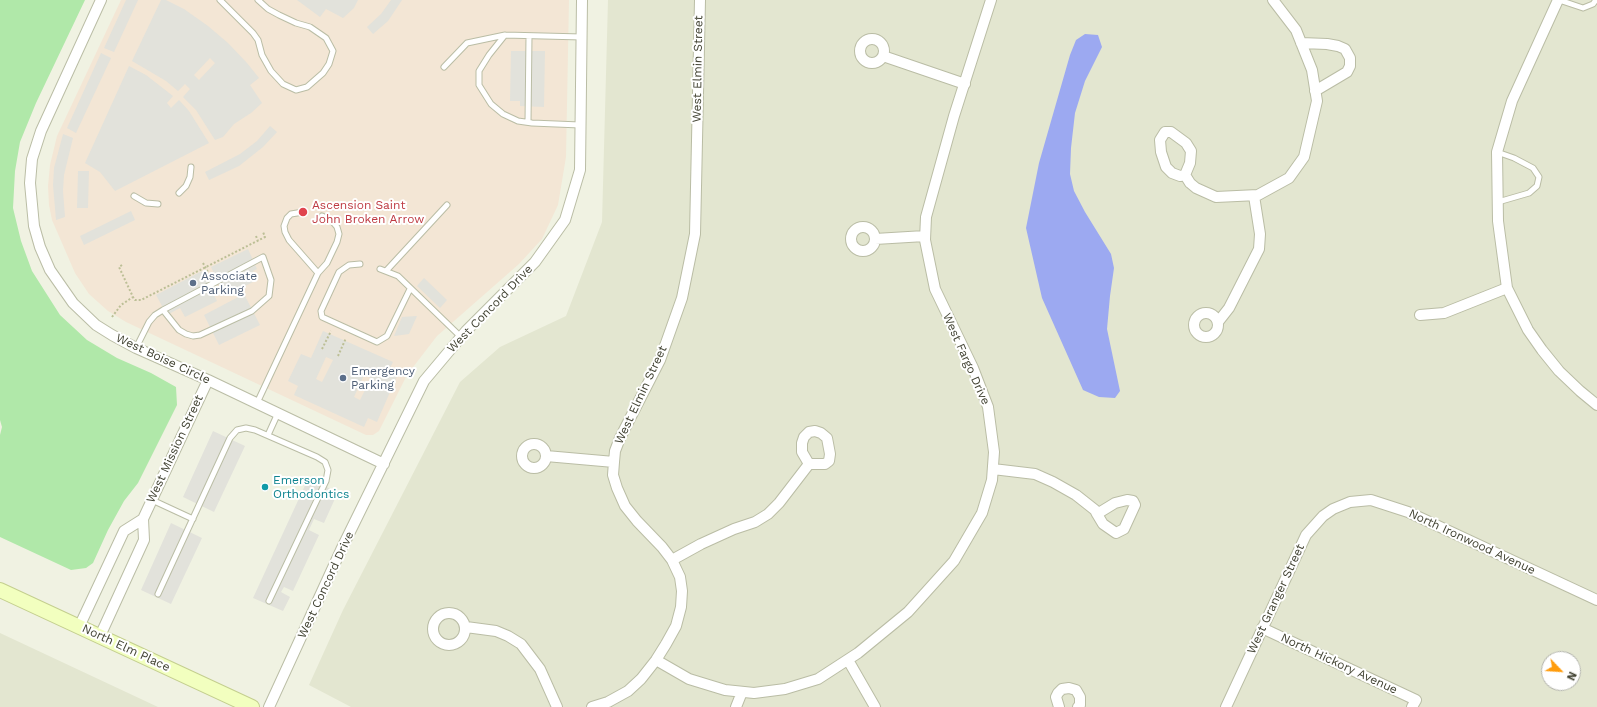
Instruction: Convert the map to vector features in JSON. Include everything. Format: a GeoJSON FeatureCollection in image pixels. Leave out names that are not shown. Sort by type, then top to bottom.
{"type":"FeatureCollection","features":[{"type":"Feature","properties":{"kind":"main road","name":"North Elm Place"},"geometry":{"type":"LineString","coordinates":[[0,590],[252,707]]}},
{"type":"Feature","properties":{"kind":"street","name":"West Boise Circle"},"geometry":{"type":"LineString","coordinates":[[101,0],[41,131],[32,159],[30,183],[34,226],[40,247],[50,270],[73,303],[96,324],[112,335],[136,348],[208,380],[384,464]]}},
{"type":"Feature","properties":{"kind":"street","name":"West Concord Drive"},"geometry":{"type":"LineString","coordinates":[[269,707],[341,550],[424,381],[461,337],[535,262],[566,220],[580,170],[582,0]]}},
{"type":"Feature","properties":{"kind":"street","name":"West Elmin Street"},"geometry":{"type":"LineString","coordinates":[[592,707],[608,702],[628,691],[641,679],[656,660],[676,626],[681,608],[682,592],[680,577],[672,560],[625,506],[613,475],[615,451],[620,438],[660,360],[682,298],[695,234],[700,0]]}},
{"type":"Feature","properties":{"kind":"street","name":"West Fargo Drive"},"geometry":{"type":"LineString","coordinates":[[656,660],[689,679],[725,690],[742,692],[754,693],[785,689],[818,679],[848,660],[908,612],[954,561],[982,513],[992,480],[994,452],[988,406],[973,368],[935,289],[925,236],[926,217],[954,116],[992,0]]}},
{"type":"Feature","properties":{"kind":"street"},"geometry":{"type":"LineString","coordinates":[[1185,174],[1190,183],[1196,188],[1216,197],[1254,196],[1289,178],[1304,156],[1317,101],[1312,70],[1296,30],[1273,0]]}},
{"type":"Feature","properties":{"kind":"street"},"geometry":{"type":"LineString","coordinates":[[1559,0],[1512,101],[1497,152],[1498,221],[1508,288],[1528,330],[1549,359],[1570,382],[1597,404]]}},
{"type":"Feature","properties":{"kind":"street"},"geometry":{"type":"LineString","coordinates":[[1301,43],[1338,46],[1345,49],[1350,58],[1350,66],[1347,72],[1315,91]]}},
{"type":"Feature","properties":{"kind":"street"},"geometry":{"type":"LineString","coordinates":[[882,56],[965,84]]}},
{"type":"Feature","properties":{"kind":"street"},"geometry":{"type":"LineString","coordinates":[[1218,322],[1229,308],[1259,249],[1260,234],[1254,196]]}},
{"type":"Feature","properties":{"kind":"street"},"geometry":{"type":"LineString","coordinates":[[875,239],[925,236]]}},
{"type":"Feature","properties":{"kind":"street"},"geometry":{"type":"LineString","coordinates":[[1420,315],[1444,312],[1508,288]]}},
{"type":"Feature","properties":{"kind":"street","name":"West Mission Street"},"geometry":{"type":"LineString","coordinates":[[100,636],[144,540],[143,519],[208,380]]}},
{"type":"Feature","properties":{"kind":"street"},"geometry":{"type":"LineString","coordinates":[[546,456],[614,462]]}},
{"type":"Feature","properties":{"kind":"street"},"geometry":{"type":"LineString","coordinates":[[672,560],[701,544],[734,529],[755,522],[768,514],[779,503],[809,464]]}},
{"type":"Feature","properties":{"kind":"street"},"geometry":{"type":"LineString","coordinates":[[993,469],[1035,474],[1076,495],[1095,510],[1097,514]]}},
{"type":"Feature","properties":{"kind":"street","name":"North Ironwood Avenue"},"geometry":{"type":"LineString","coordinates":[[1342,505],[1359,500],[1371,500],[1408,512],[1597,600]]}},
{"type":"Feature","properties":{"kind":"street","name":"West Granger Street"},"geometry":{"type":"LineString","coordinates":[[1226,707],[1310,528],[1322,516],[1342,505]]}},
{"type":"Feature","properties":{"kind":"street"},"geometry":{"type":"LineString","coordinates":[[80,627],[124,531],[143,519]]}},
{"type":"Feature","properties":{"kind":"street"},"geometry":{"type":"LineString","coordinates":[[466,627],[496,632],[508,636],[520,644],[540,669],[557,707]]}},
{"type":"Feature","properties":{"kind":"street","name":"North Hickory Avenue"},"geometry":{"type":"LineString","coordinates":[[1262,628],[1414,703]]}},
{"type":"Feature","properties":{"kind":"street"},"geometry":{"type":"LineString","coordinates":[[848,660],[875,707]]}},
{"type":"Feature","properties":{"kind":"street"},"geometry":{"type":"LineString","coordinates":[[1047,707],[1058,704],[1056,698],[1060,691],[1065,688],[1072,688],[1078,693],[1080,697],[1080,705],[1078,707]]}},
{"type":"Feature","properties":{"kind":"street"},"geometry":{"type":"LineString","coordinates":[[736,707],[742,692]]}},
{"type":"Feature","properties":{"kind":"lane"},"geometry":{"type":"LineString","coordinates":[[220,0],[253,33],[258,40],[262,55],[271,71],[283,84],[296,90],[307,87],[323,73],[329,64],[333,51],[326,38],[310,27],[296,23],[268,9],[258,0]]}},
{"type":"Feature","properties":{"kind":"lane"},"geometry":{"type":"LineString","coordinates":[[1559,0],[1583,8],[1593,4],[1596,0]]}},
{"type":"Feature","properties":{"kind":"lane"},"geometry":{"type":"LineString","coordinates":[[444,67],[467,43],[505,35],[582,37]]}},
{"type":"Feature","properties":{"kind":"lane"},"geometry":{"type":"LineString","coordinates":[[505,35],[489,54],[479,71],[479,85],[491,104],[503,114],[518,121],[580,125]]}},
{"type":"Feature","properties":{"kind":"lane"},"geometry":{"type":"LineString","coordinates":[[528,122],[529,36]]}},
{"type":"Feature","properties":{"kind":"lane"},"geometry":{"type":"LineString","coordinates":[[1497,152],[1514,158],[1533,168],[1539,177],[1537,186],[1530,193],[1498,202]]}},
{"type":"Feature","properties":{"kind":"lane"},"geometry":{"type":"LineString","coordinates":[[179,193],[186,186],[190,177],[191,167]]}},
{"type":"Feature","properties":{"kind":"lane"},"geometry":{"type":"LineString","coordinates":[[134,196],[146,203],[158,204]]}},
{"type":"Feature","properties":{"kind":"lane"},"geometry":{"type":"LineString","coordinates":[[386,271],[447,205]]}},
{"type":"Feature","properties":{"kind":"lane"},"geometry":{"type":"LineString","coordinates":[[303,212],[291,214],[287,218],[284,226],[285,232],[289,240],[318,273]]}},
{"type":"Feature","properties":{"kind":"lane"},"geometry":{"type":"LineString","coordinates":[[257,403],[318,273],[327,263],[337,242],[339,234],[337,227],[332,221],[322,216]]}},
{"type":"Feature","properties":{"kind":"lane"},"geometry":{"type":"LineString","coordinates":[[136,348],[149,322],[155,315],[162,310],[263,257],[271,280],[269,296],[252,311],[200,335],[193,336],[179,330],[162,310]]}},
{"type":"Feature","properties":{"kind":"lane"},"geometry":{"type":"LineString","coordinates":[[360,264],[349,265],[339,272],[321,311],[322,317],[377,342],[387,336],[410,289]]}},
{"type":"Feature","properties":{"kind":"lane"},"geometry":{"type":"LineString","coordinates":[[380,269],[398,276],[461,337]]}},
{"type":"Feature","properties":{"kind":"lane"},"geometry":{"type":"LineString","coordinates":[[268,435],[278,413]]}},
{"type":"Feature","properties":{"kind":"lane"},"geometry":{"type":"LineString","coordinates":[[158,594],[230,438],[237,430],[246,428],[256,430],[317,457],[325,462],[328,470],[326,481],[269,601]]}},
{"type":"Feature","properties":{"kind":"lane"},"geometry":{"type":"LineString","coordinates":[[152,500],[192,519]]}},
{"type":"Feature","properties":{"kind":"path"},"geometry":{"type":"LineString","coordinates":[[122,265],[119,267],[133,297],[135,300],[141,300],[258,241],[265,237],[263,232]]}},
{"type":"Feature","properties":{"kind":"path"},"geometry":{"type":"LineString","coordinates":[[256,236],[258,241]]}},
{"type":"Feature","properties":{"kind":"path"},"geometry":{"type":"LineString","coordinates":[[203,263],[211,278]]}},
{"type":"Feature","properties":{"kind":"path"},"geometry":{"type":"LineString","coordinates":[[112,317],[121,305],[133,297]]}},
{"type":"Feature","properties":{"kind":"path"},"geometry":{"type":"LineString","coordinates":[[322,349],[331,331]]}},
{"type":"Feature","properties":{"kind":"path"},"geometry":{"type":"LineString","coordinates":[[338,356],[346,338]]}},
{"type":"Feature","properties":{"kind":"shaded area","name":"Ascension Saint John Broken Arrow"},"geometry":{"type":"Polygon","coordinates":[[[121,0],[569,0],[566,157],[558,205],[542,239],[519,264],[437,336],[407,375],[379,431],[373,435],[366,435],[126,322],[108,311],[89,294],[75,273],[52,220],[49,205],[48,186],[50,165],[57,136],[121,0]]]}},
{"type":"Feature","properties":{"kind":"shaded area"},"geometry":{"type":"Polygon","coordinates":[[[126,0],[138,0],[114,52],[104,48],[126,0]]]}},
{"type":"Feature","properties":{"kind":"shaded area"},"geometry":{"type":"Polygon","coordinates":[[[161,0],[166,0],[184,9],[208,26],[228,43],[247,63],[259,78],[250,85],[262,103],[251,113],[234,124],[223,137],[215,140],[196,110],[183,97],[190,89],[185,84],[178,91],[166,81],[132,61],[161,0]],[[210,58],[194,75],[199,80],[215,63],[210,58]]]}},
{"type":"Feature","properties":{"kind":"shaded area"},"geometry":{"type":"Polygon","coordinates":[[[297,0],[358,0],[354,8],[343,18],[326,9],[320,17],[297,0]]]}},
{"type":"Feature","properties":{"kind":"shaded area"},"geometry":{"type":"Polygon","coordinates":[[[391,0],[402,0],[388,21],[373,34],[367,27],[381,14],[391,0]]]}},
{"type":"Feature","properties":{"kind":"shaded area"},"geometry":{"type":"Polygon","coordinates":[[[608,0],[1597,0],[1597,707],[351,707],[309,685],[343,610],[460,382],[500,347],[566,316],[602,222],[608,0]]]}},
{"type":"Feature","properties":{"kind":"shaded area"},"geometry":{"type":"Polygon","coordinates":[[[511,51],[545,51],[544,107],[520,106],[520,101],[510,101],[511,51]]]}},
{"type":"Feature","properties":{"kind":"shaded area"},"geometry":{"type":"Polygon","coordinates":[[[101,53],[111,58],[76,133],[67,128],[101,53]]]}},
{"type":"Feature","properties":{"kind":"shaded area"},"geometry":{"type":"Polygon","coordinates":[[[129,66],[146,75],[173,96],[167,103],[171,108],[179,100],[189,111],[209,143],[115,191],[100,172],[85,163],[129,66]]]}},
{"type":"Feature","properties":{"kind":"shaded area"},"geometry":{"type":"Polygon","coordinates":[[[270,126],[277,132],[263,147],[239,166],[209,180],[205,172],[240,154],[257,141],[270,126]]]}},
{"type":"Feature","properties":{"kind":"shaded area"},"geometry":{"type":"Polygon","coordinates":[[[63,134],[73,138],[64,175],[63,191],[65,217],[56,220],[53,185],[54,168],[63,134]]]}},
{"type":"Feature","properties":{"kind":"shaded area"},"geometry":{"type":"Polygon","coordinates":[[[78,171],[89,171],[88,208],[77,208],[78,171]]]}},
{"type":"Feature","properties":{"kind":"shaded area"},"geometry":{"type":"Polygon","coordinates":[[[131,211],[135,220],[84,245],[80,236],[131,211]]]}},
{"type":"Feature","properties":{"kind":"shaded area","name":"Associate Parking"},"geometry":{"type":"Polygon","coordinates":[[[248,249],[257,269],[253,271],[257,280],[225,296],[211,267],[248,249]]]}},
{"type":"Feature","properties":{"kind":"shaded area","name":"Associate Parking"},"geometry":{"type":"Polygon","coordinates":[[[202,271],[217,301],[185,317],[180,308],[167,315],[156,295],[202,271]]]}},
{"type":"Feature","properties":{"kind":"shaded area"},"geometry":{"type":"Polygon","coordinates":[[[424,278],[447,300],[440,308],[417,286],[424,278]]]}},
{"type":"Feature","properties":{"kind":"shaded area","name":"Associate Parking"},"geometry":{"type":"Polygon","coordinates":[[[244,294],[260,325],[219,345],[204,315],[244,294]]]}},
{"type":"Feature","properties":{"kind":"shaded area"},"geometry":{"type":"Polygon","coordinates":[[[417,316],[409,334],[394,336],[402,317],[417,316]]]}},
{"type":"Feature","properties":{"kind":"shaded area","name":"Emergency Parking"},"geometry":{"type":"Polygon","coordinates":[[[323,331],[393,362],[388,372],[397,376],[377,422],[368,418],[364,427],[294,395],[298,386],[288,381],[301,354],[311,358],[323,331]],[[326,357],[316,379],[322,382],[333,360],[326,357]],[[364,375],[354,397],[360,400],[371,378],[364,375]]]}},
{"type":"Feature","properties":{"kind":"shaded area"},"geometry":{"type":"Polygon","coordinates":[[[213,431],[245,446],[214,512],[183,497],[213,431]]]}},
{"type":"Feature","properties":{"kind":"shaded area"},"geometry":{"type":"Polygon","coordinates":[[[308,479],[338,492],[324,523],[314,519],[309,530],[319,535],[293,591],[284,587],[281,592],[290,597],[283,611],[253,598],[308,479]]]}},
{"type":"Feature","properties":{"kind":"shaded area"},"geometry":{"type":"Polygon","coordinates":[[[171,523],[202,538],[171,604],[141,590],[171,523]]]}},
{"type":"Feature","properties":{"kind":"shaded area"},"geometry":{"type":"Polygon","coordinates":[[[0,633],[158,707],[0,707],[0,633]]]}},
{"type":"Feature","properties":{"kind":"green space"},"geometry":{"type":"Polygon","coordinates":[[[0,0],[85,0],[36,103],[20,142],[15,171],[13,208],[21,241],[32,271],[60,315],[87,340],[117,358],[151,373],[176,387],[177,405],[138,483],[124,501],[108,530],[93,563],[86,568],[71,570],[0,537],[0,435],[2,427],[0,420],[0,0]]]}},
{"type":"Feature","properties":{"kind":"water"},"geometry":{"type":"Polygon","coordinates":[[[1085,34],[1098,35],[1102,47],[1085,81],[1075,113],[1070,174],[1074,191],[1111,254],[1114,268],[1107,329],[1120,391],[1115,398],[1099,397],[1083,390],[1042,298],[1026,228],[1039,163],[1070,55],[1076,40],[1085,34]]]}},
{"type":"Feature","properties":{"kind":"place","name":"Ascension Saint John Broken Arrow"},"geometry":{"type":"Point","coordinates":[303,212]}},
{"type":"Feature","properties":{"kind":"place","name":"Associate Parking"},"geometry":{"type":"Point","coordinates":[193,283]}},
{"type":"Feature","properties":{"kind":"place","name":"Emergency Parking"},"geometry":{"type":"Point","coordinates":[343,378]}},
{"type":"Feature","properties":{"kind":"place","name":"Emerson Orthodontics"},"geometry":{"type":"Point","coordinates":[265,487]}}]}
